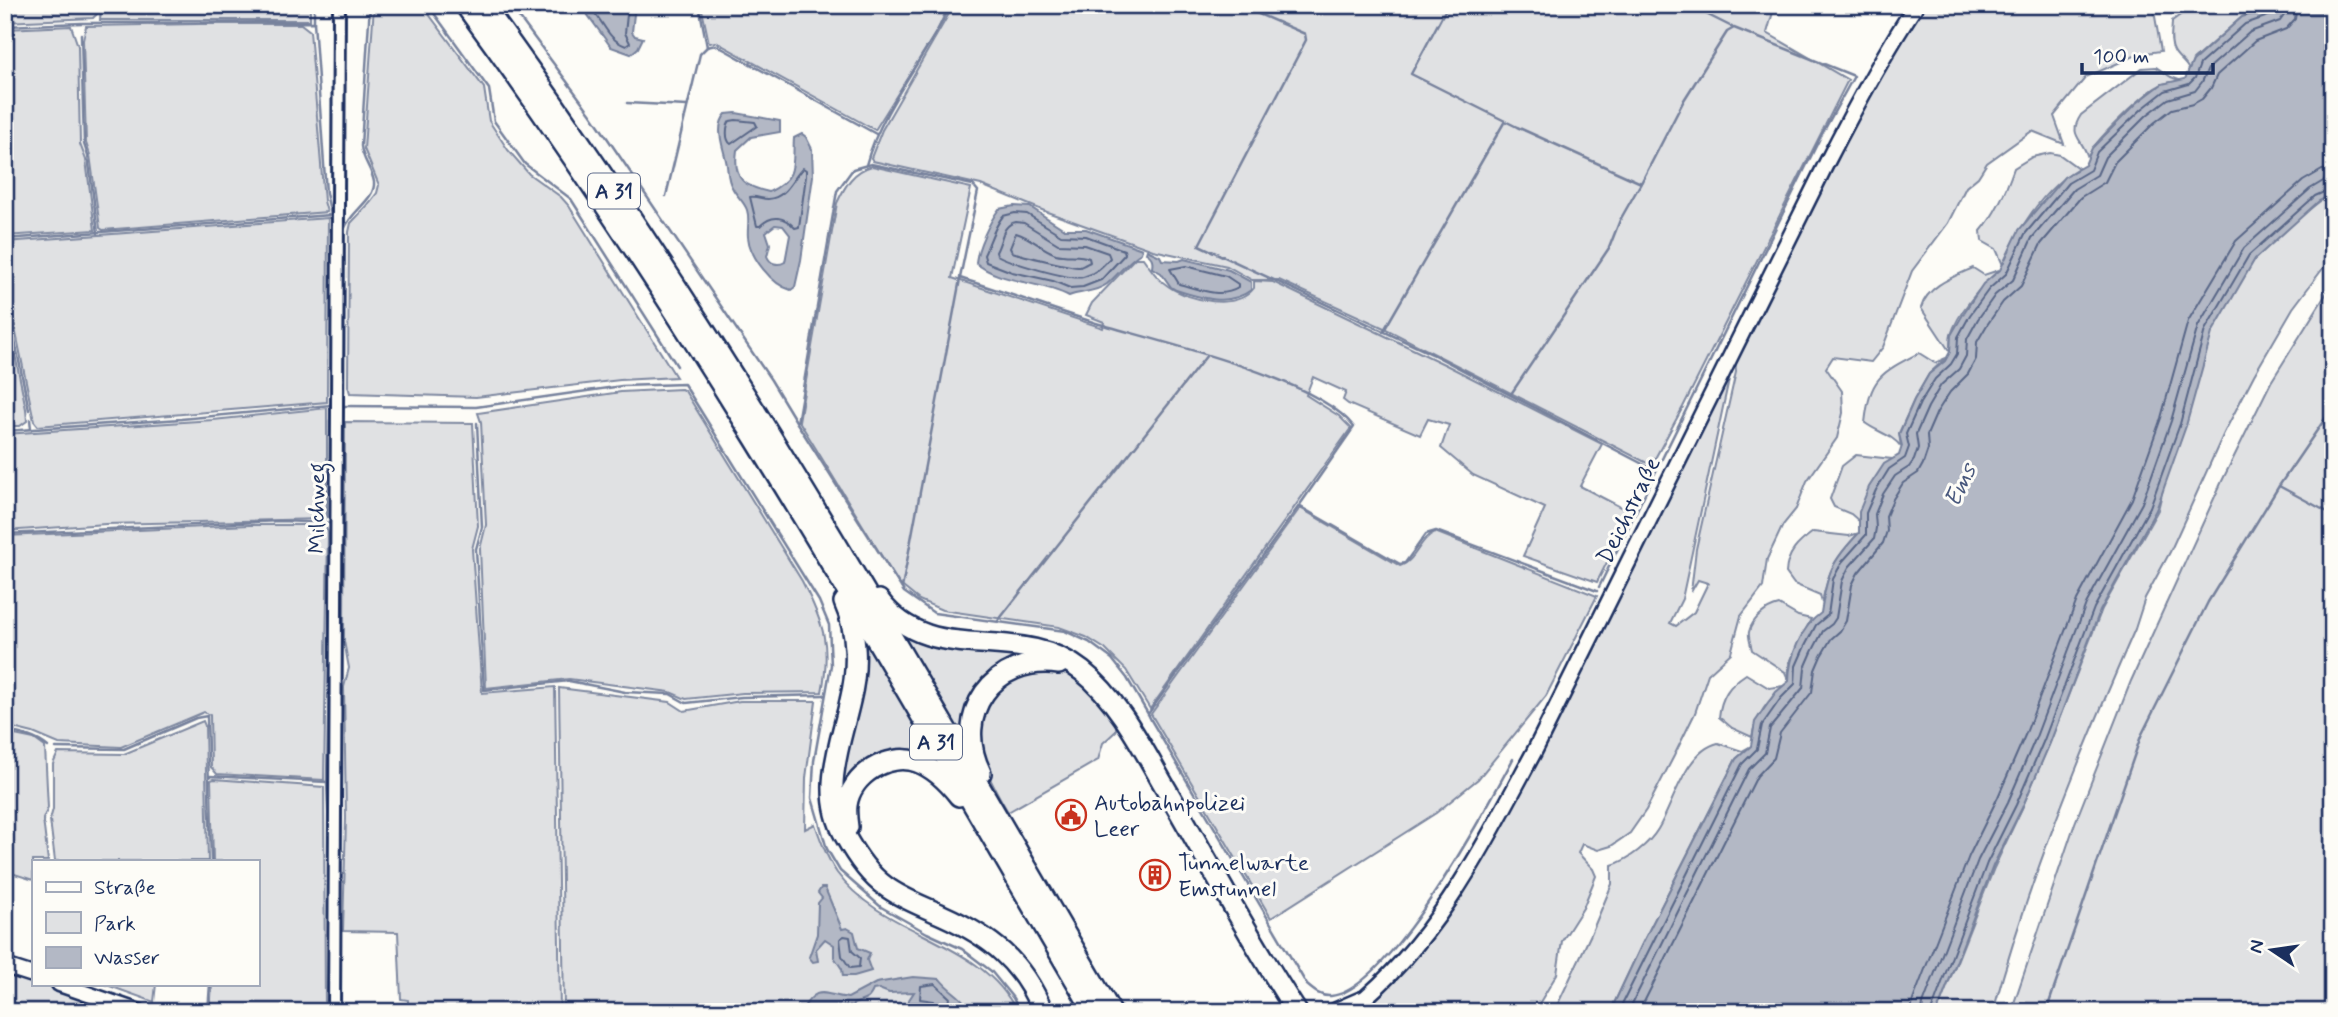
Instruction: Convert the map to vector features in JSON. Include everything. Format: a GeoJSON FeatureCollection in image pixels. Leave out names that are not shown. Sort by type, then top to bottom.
{"type":"FeatureCollection","features":[{"type":"Feature","properties":{"kind":"highway","name":"A 31"},"geometry":{"type":"LineString","coordinates":[[465,5],[561,138],[842,566],[988,801],[1111,1012]]}},
{"type":"Feature","properties":{"kind":"highway","name":"A 31"},"geometry":{"type":"LineString","coordinates":[[483,5],[665,266],[773,436],[999,849],[1094,1012]]}},
{"type":"Feature","properties":{"kind":"highway"},"geometry":{"type":"LineString","coordinates":[[1043,1012],[1020,970],[998,947],[977,932],[912,902],[883,885],[855,852],[844,834],[834,803],[832,778],[850,702],[856,654],[849,613],[835,585],[842,566],[865,577],[886,609],[896,619],[923,634],[959,642],[1027,646],[1057,655],[1083,672],[1104,691],[1143,751],[1255,947],[1298,1012]]}},
{"type":"Feature","properties":{"kind":"highway"},"geometry":{"type":"LineString","coordinates":[[988,801],[985,781],[974,753],[973,728],[982,697],[990,685],[1011,669],[1037,662],[1057,663],[1083,672]]}},
{"type":"Feature","properties":{"kind":"highway"},"geometry":{"type":"LineString","coordinates":[[855,852],[846,819],[852,790],[866,773],[894,760],[924,765],[950,785],[986,840],[999,849]]}},
{"type":"Feature","properties":{"kind":"highway"},"geometry":{"type":"LineString","coordinates":[[1338,1012],[1355,1007]]}},
{"type":"Feature","properties":{"kind":"main road","name":"Deichstraße"},"geometry":{"type":"LineString","coordinates":[[1355,1007],[1418,945],[1471,867],[1495,825],[1534,752],[1832,152],[1887,50],[1916,5]]}},
{"type":"Feature","properties":{"kind":"main road"},"geometry":{"type":"LineString","coordinates":[[5,965],[32,975]]}},
{"type":"Feature","properties":{"kind":"main road"},"geometry":{"type":"LineString","coordinates":[[65,986],[140,1012]]}},
{"type":"Feature","properties":{"kind":"street","name":"Milchweg"},"geometry":{"type":"LineString","coordinates":[[334,1012],[339,5]]}},
{"type":"Feature","properties":{"kind":"green space"},"geometry":{"type":"Polygon","coordinates":[[[5,5],[98,5],[97,14],[93,18],[5,22],[5,5]]]}},
{"type":"Feature","properties":{"kind":"green space"},"geometry":{"type":"Polygon","coordinates":[[[101,5],[310,5],[310,20],[100,20],[101,5]]]}},
{"type":"Feature","properties":{"kind":"green space"},"geometry":{"type":"Polygon","coordinates":[[[374,5],[422,5],[484,88],[489,121],[508,150],[529,174],[569,206],[676,377],[620,380],[476,397],[350,393],[349,232],[351,223],[377,193],[379,185],[364,149],[374,5]]]}},
{"type":"Feature","properties":{"kind":"green space"},"geometry":{"type":"Polygon","coordinates":[[[701,5],[949,5],[938,29],[875,130],[716,42],[709,43],[701,5]]]}},
{"type":"Feature","properties":{"kind":"green space"},"geometry":{"type":"Polygon","coordinates":[[[954,5],[1775,5],[1767,33],[1848,80],[1683,407],[1653,462],[1647,463],[1384,328],[1279,280],[1252,280],[1227,266],[1153,250],[981,185],[873,161],[871,158],[882,130],[954,5]]]}},
{"type":"Feature","properties":{"kind":"green space"},"geometry":{"type":"Polygon","coordinates":[[[1922,5],[2153,5],[2161,51],[2139,54],[2086,77],[2054,116],[2064,144],[2032,131],[1987,163],[1978,177],[1966,187],[1948,223],[1912,271],[1883,347],[1871,362],[1833,357],[1826,368],[1842,391],[1843,413],[1837,438],[1807,481],[1796,509],[1783,525],[1767,559],[1763,587],[1741,616],[1731,653],[1708,674],[1695,713],[1646,810],[1630,833],[1611,846],[1598,850],[1582,844],[1578,853],[1596,876],[1583,908],[1562,941],[1557,974],[1534,1012],[1364,1012],[1418,955],[1476,874],[1526,780],[1723,378],[1729,379],[1682,599],[1670,623],[1676,626],[1694,612],[1708,583],[1698,580],[1691,592],[1696,549],[1736,372],[1735,357],[1847,131],[1922,5]]]}},
{"type":"Feature","properties":{"kind":"green space"},"geometry":{"type":"Polygon","coordinates":[[[2194,5],[2279,5],[2242,17],[2193,60],[2187,76],[2189,70],[2186,64],[2172,48],[2172,21],[2194,5]]]}},
{"type":"Feature","properties":{"kind":"green space"},"geometry":{"type":"Polygon","coordinates":[[[301,24],[310,31],[327,212],[103,230],[100,228],[86,143],[83,40],[86,26],[301,24]]]}},
{"type":"Feature","properties":{"kind":"green space"},"geometry":{"type":"Polygon","coordinates":[[[71,26],[78,46],[80,144],[86,160],[95,230],[5,236],[5,29],[71,26]]]}},
{"type":"Feature","properties":{"kind":"green space"},"geometry":{"type":"Polygon","coordinates":[[[2156,67],[2179,80],[2163,84],[2133,106],[2098,141],[2088,158],[2075,128],[2081,115],[2142,68],[2156,67]]]}},
{"type":"Feature","properties":{"kind":"green space"},"geometry":{"type":"Polygon","coordinates":[[[2050,153],[2060,155],[2078,168],[2054,187],[2033,210],[2003,265],[1996,249],[1982,241],[1981,231],[2000,201],[2014,168],[2032,157],[2050,153]]]}},
{"type":"Feature","properties":{"kind":"green space"},"geometry":{"type":"Polygon","coordinates":[[[872,166],[971,188],[952,278],[1103,328],[1104,322],[1086,315],[1092,303],[1135,258],[1143,258],[1157,277],[1168,286],[1200,299],[1236,300],[1254,288],[1254,281],[1273,282],[1602,444],[1580,486],[1632,513],[1597,582],[1523,556],[1545,508],[1473,475],[1441,448],[1449,425],[1428,419],[1420,435],[1348,404],[1343,400],[1346,392],[1313,377],[1306,395],[1339,416],[1351,428],[1150,709],[1126,670],[1105,649],[1086,637],[1059,627],[942,610],[919,600],[898,583],[799,421],[837,203],[855,175],[872,166]]]}},
{"type":"Feature","properties":{"kind":"green space"},"geometry":{"type":"Polygon","coordinates":[[[2333,194],[2333,255],[2293,308],[2254,375],[2224,433],[2170,552],[2145,598],[2135,629],[2095,722],[2039,866],[1993,1012],[1937,1012],[1994,868],[2050,742],[2102,609],[2158,510],[2211,290],[2247,256],[2333,194]]]}},
{"type":"Feature","properties":{"kind":"green space"},"geometry":{"type":"Polygon","coordinates":[[[328,218],[327,402],[38,426],[34,421],[5,279],[5,242],[328,218]]]}},
{"type":"Feature","properties":{"kind":"green space"},"geometry":{"type":"Polygon","coordinates":[[[1973,268],[1984,275],[1999,270],[1978,291],[1959,317],[1951,335],[1950,352],[1921,308],[1924,300],[1935,288],[1973,268]]]}},
{"type":"Feature","properties":{"kind":"green space"},"geometry":{"type":"Polygon","coordinates":[[[2333,283],[2333,1012],[2011,1012],[2075,823],[2131,681],[2222,481],[2271,382],[2333,283]]]}},
{"type":"Feature","properties":{"kind":"green space"},"geometry":{"type":"Polygon","coordinates":[[[5,305],[26,409],[27,421],[20,426],[5,426],[5,305]]]}},
{"type":"Feature","properties":{"kind":"green space"},"geometry":{"type":"Polygon","coordinates":[[[1919,353],[1935,363],[1946,358],[1929,374],[1914,400],[1899,433],[1901,447],[1894,439],[1865,423],[1867,408],[1879,379],[1895,366],[1919,353]]]}},
{"type":"Feature","properties":{"kind":"green space"},"geometry":{"type":"Polygon","coordinates":[[[685,391],[810,596],[824,635],[826,661],[822,692],[743,693],[686,699],[670,692],[569,679],[486,688],[480,549],[486,525],[481,422],[478,413],[621,392],[685,391]]]}},
{"type":"Feature","properties":{"kind":"green space"},"geometry":{"type":"Polygon","coordinates":[[[327,408],[327,517],[324,519],[106,524],[5,531],[5,434],[213,420],[327,408]]]}},
{"type":"Feature","properties":{"kind":"green space"},"geometry":{"type":"Polygon","coordinates":[[[345,422],[473,423],[478,526],[472,549],[482,693],[555,687],[560,1012],[408,1012],[408,1000],[401,999],[398,932],[343,931],[346,818],[344,687],[349,668],[344,641],[345,422]]]}},
{"type":"Feature","properties":{"kind":"green space"},"geometry":{"type":"Polygon","coordinates":[[[1856,455],[1892,459],[1881,470],[1871,488],[1860,522],[1851,514],[1834,507],[1830,499],[1842,466],[1856,455]]]}},
{"type":"Feature","properties":{"kind":"green space"},"geometry":{"type":"Polygon","coordinates":[[[1300,508],[1400,566],[1410,560],[1425,540],[1435,532],[1597,596],[1546,696],[1478,779],[1436,813],[1271,918],[1151,714],[1300,508]]]}},
{"type":"Feature","properties":{"kind":"green space"},"geometry":{"type":"Polygon","coordinates":[[[249,525],[325,525],[328,533],[324,780],[217,774],[211,767],[210,715],[204,712],[121,747],[59,744],[33,733],[5,726],[5,536],[249,525]]]}},
{"type":"Feature","properties":{"kind":"green space"},"geometry":{"type":"Polygon","coordinates":[[[1813,532],[1849,536],[1859,533],[1834,565],[1822,603],[1820,595],[1794,584],[1786,573],[1794,549],[1813,532]]]}},
{"type":"Feature","properties":{"kind":"green space"},"geometry":{"type":"Polygon","coordinates":[[[1779,605],[1798,616],[1811,619],[1789,664],[1788,679],[1785,672],[1752,650],[1749,636],[1756,619],[1765,611],[1779,605]]]}},
{"type":"Feature","properties":{"kind":"green space"},"geometry":{"type":"Polygon","coordinates":[[[889,619],[1053,656],[994,675],[971,752],[889,619]]]}},
{"type":"Feature","properties":{"kind":"green space"},"geometry":{"type":"Polygon","coordinates":[[[856,624],[934,752],[920,760],[910,758],[837,798],[856,624]]]}},
{"type":"Feature","properties":{"kind":"green space"},"geometry":{"type":"Polygon","coordinates":[[[1058,668],[1097,698],[1116,721],[1116,731],[1103,743],[1098,760],[1008,812],[990,778],[981,753],[978,727],[981,710],[1004,678],[1058,668]]]}},
{"type":"Feature","properties":{"kind":"green space"},"geometry":{"type":"Polygon","coordinates":[[[1746,674],[1769,688],[1784,686],[1764,709],[1752,737],[1732,728],[1719,717],[1727,692],[1746,674]]]}},
{"type":"Feature","properties":{"kind":"green space"},"geometry":{"type":"Polygon","coordinates":[[[559,688],[670,702],[684,711],[740,701],[816,701],[806,778],[805,829],[815,824],[833,867],[857,894],[880,911],[957,952],[980,968],[1001,987],[1017,1012],[564,1012],[559,688]]]}},
{"type":"Feature","properties":{"kind":"green space"},"geometry":{"type":"Polygon","coordinates":[[[203,721],[208,860],[55,860],[50,820],[53,809],[53,764],[58,753],[124,754],[203,721]]]}},
{"type":"Feature","properties":{"kind":"green space"},"geometry":{"type":"Polygon","coordinates":[[[5,733],[34,739],[45,747],[48,808],[43,819],[48,860],[32,860],[32,880],[5,871],[5,733]]]}},
{"type":"Feature","properties":{"kind":"green space"},"geometry":{"type":"Polygon","coordinates":[[[1718,743],[1742,751],[1751,746],[1736,759],[1610,1012],[1554,1012],[1612,884],[1612,865],[1638,851],[1649,840],[1658,829],[1689,767],[1697,756],[1718,743]]]}},
{"type":"Feature","properties":{"kind":"green space"},"geometry":{"type":"Polygon","coordinates":[[[211,780],[324,787],[325,1012],[210,1012],[212,986],[259,986],[259,860],[213,860],[211,780]]]}},
{"type":"Feature","properties":{"kind":"green space"},"geometry":{"type":"Polygon","coordinates":[[[5,970],[32,979],[32,986],[52,986],[125,1012],[5,1012],[5,970]]]}},
{"type":"Feature","properties":{"kind":"green space"},"geometry":{"type":"Polygon","coordinates":[[[110,986],[156,986],[154,1002],[110,986]]]}},
{"type":"Feature","properties":{"kind":"water"},"geometry":{"type":"Polygon","coordinates":[[[574,5],[635,5],[632,32],[643,38],[638,48],[631,54],[611,47],[587,14],[574,5]]]}},
{"type":"Feature","properties":{"kind":"water","name":"Ems"},"geometry":{"type":"Polygon","coordinates":[[[2281,5],[2333,5],[2333,194],[2319,201],[2255,259],[2212,333],[2186,426],[2156,510],[2100,611],[2050,743],[1993,866],[1937,1012],[1610,1012],[1736,759],[1751,746],[1755,722],[1776,692],[1789,681],[1791,662],[1802,634],[1821,613],[1832,569],[1842,552],[1859,533],[1859,512],[1869,487],[1884,464],[1899,455],[1902,446],[1899,434],[1914,400],[1929,374],[1945,361],[1950,352],[1951,335],[1965,311],[1983,284],[2000,270],[2019,230],[2064,177],[2085,165],[2092,148],[2137,103],[2162,84],[2185,79],[2193,61],[2242,17],[2281,5]]]}},
{"type":"Feature","properties":{"kind":"water"},"geometry":{"type":"Polygon","coordinates":[[[736,113],[780,121],[780,132],[751,137],[737,150],[739,174],[746,184],[752,187],[769,192],[785,181],[792,170],[794,138],[802,134],[812,149],[813,176],[801,260],[795,287],[791,290],[763,269],[750,245],[747,210],[730,182],[721,139],[720,126],[726,114],[736,113]],[[775,225],[766,232],[770,244],[767,256],[774,264],[785,262],[790,235],[783,226],[775,225]]]}},
{"type":"Feature","properties":{"kind":"water"},"geometry":{"type":"Polygon","coordinates":[[[1030,207],[1064,229],[1086,229],[1142,249],[1141,253],[1102,287],[1069,296],[985,270],[976,263],[984,235],[999,209],[1030,207]]]}},
{"type":"Feature","properties":{"kind":"water"},"geometry":{"type":"Polygon","coordinates":[[[1147,250],[1160,256],[1162,260],[1184,259],[1229,270],[1251,282],[1251,290],[1224,300],[1176,290],[1161,273],[1152,268],[1152,259],[1146,253],[1147,250]]]}},
{"type":"Feature","properties":{"kind":"water"},"geometry":{"type":"Polygon","coordinates":[[[821,888],[825,888],[842,929],[847,928],[854,932],[858,948],[870,953],[867,960],[871,971],[843,976],[834,957],[834,945],[825,939],[816,949],[818,961],[813,962],[809,957],[817,934],[818,903],[822,898],[818,893],[821,888]]]}},
{"type":"Feature","properties":{"kind":"water"},"geometry":{"type":"Polygon","coordinates":[[[913,977],[940,979],[968,1007],[956,1007],[950,1012],[933,1012],[927,1006],[924,1012],[901,1012],[914,992],[889,993],[879,989],[873,990],[865,1000],[853,1004],[852,1012],[801,1012],[817,994],[827,993],[848,998],[876,983],[913,977]]]}},
{"type":"Feature","properties":{"kind":"waterway"},"geometry":{"type":"LineString","coordinates":[[314,5],[314,22]]}},
{"type":"Feature","properties":{"kind":"waterway"},"geometry":{"type":"LineString","coordinates":[[345,228],[374,188],[373,177],[361,146],[370,5]]}},
{"type":"Feature","properties":{"kind":"waterway"},"geometry":{"type":"LineString","coordinates":[[428,5],[489,89],[494,121],[525,164],[571,199],[677,366]]}},
{"type":"Feature","properties":{"kind":"waterway"},"geometry":{"type":"LineString","coordinates":[[510,5],[591,114],[771,380],[797,423]]}},
{"type":"Feature","properties":{"kind":"waterway"},"geometry":{"type":"LineString","coordinates":[[699,5],[707,47]]}},
{"type":"Feature","properties":{"kind":"waterway"},"geometry":{"type":"LineString","coordinates":[[866,165],[882,124],[951,5]]}},
{"type":"Feature","properties":{"kind":"waterway"},"geometry":{"type":"LineString","coordinates":[[1231,5],[1305,34],[1306,40],[1199,245],[1432,354],[1656,471],[1821,136],[1854,76],[1734,28],[1727,32],[1684,100],[1641,183],[1517,127],[1411,74],[1448,5]]}},
{"type":"Feature","properties":{"kind":"waterway"},"geometry":{"type":"LineString","coordinates":[[1688,5],[1732,27]]}},
{"type":"Feature","properties":{"kind":"waterway"},"geometry":{"type":"LineString","coordinates":[[5,26],[314,22],[326,193],[331,215]]}},
{"type":"Feature","properties":{"kind":"waterway"},"geometry":{"type":"LineString","coordinates":[[81,34],[84,144],[98,233]]}},
{"type":"Feature","properties":{"kind":"waterway"},"geometry":{"type":"LineString","coordinates":[[666,196],[700,54],[707,47],[716,45],[876,134]]}},
{"type":"Feature","properties":{"kind":"waterway"},"geometry":{"type":"LineString","coordinates":[[627,103],[687,106]]}},
{"type":"Feature","properties":{"kind":"waterway"},"geometry":{"type":"LineString","coordinates":[[1383,332],[1505,121]]}},
{"type":"Feature","properties":{"kind":"waterway"},"geometry":{"type":"LineString","coordinates":[[1148,714],[1354,427],[1334,409],[1306,392],[1271,377],[960,278],[978,191],[973,185],[871,164],[853,169],[837,191],[797,423],[904,592],[934,613],[1065,631],[1089,642],[1112,659],[1127,678],[1151,720],[1307,985],[1321,995],[1331,996],[1354,986],[1380,964],[1434,894],[1513,759]]}},
{"type":"Feature","properties":{"kind":"waterway"},"geometry":{"type":"LineString","coordinates":[[1511,394],[1609,248],[1620,220],[1641,183]]}},
{"type":"Feature","properties":{"kind":"waterway"},"geometry":{"type":"LineString","coordinates":[[5,239],[331,215],[331,392]]}},
{"type":"Feature","properties":{"kind":"waterway"},"geometry":{"type":"LineString","coordinates":[[344,241],[344,392]]}},
{"type":"Feature","properties":{"kind":"waterway"},"geometry":{"type":"LineString","coordinates":[[902,588],[960,279]]}},
{"type":"Feature","properties":{"kind":"waterway"},"geometry":{"type":"LineString","coordinates":[[5,292],[29,410]]}},
{"type":"Feature","properties":{"kind":"waterway"},"geometry":{"type":"LineString","coordinates":[[998,621],[1207,355]]}},
{"type":"Feature","properties":{"kind":"waterway"},"geometry":{"type":"LineString","coordinates":[[343,406],[476,407],[622,386],[684,384],[819,601],[829,625],[831,665],[814,761],[812,798],[827,849],[840,871],[881,907],[962,949],[991,971],[1013,998],[1020,1012]]}},
{"type":"Feature","properties":{"kind":"waterway"},"geometry":{"type":"LineString","coordinates":[[5,431],[331,405],[331,411]]}},
{"type":"Feature","properties":{"kind":"waterway"},"geometry":{"type":"LineString","coordinates":[[2279,486],[2333,407]]}},
{"type":"Feature","properties":{"kind":"waterway"},"geometry":{"type":"LineString","coordinates":[[30,419],[31,429]]}},
{"type":"Feature","properties":{"kind":"waterway"},"geometry":{"type":"LineString","coordinates":[[330,420],[330,602]]}},
{"type":"Feature","properties":{"kind":"waterway"},"geometry":{"type":"LineString","coordinates":[[477,423],[482,527],[476,549],[484,690],[569,681],[625,692],[670,694],[686,703],[742,697],[825,695]]}},
{"type":"Feature","properties":{"kind":"waterway"},"geometry":{"type":"LineString","coordinates":[[1599,587],[1656,471]]}},
{"type":"Feature","properties":{"kind":"waterway"},"geometry":{"type":"LineString","coordinates":[[2046,1012],[2141,736],[2208,602],[2279,486],[2333,515]]}},
{"type":"Feature","properties":{"kind":"waterway"},"geometry":{"type":"LineString","coordinates":[[1299,506],[1400,564],[1405,563],[1426,534],[1436,531],[1597,591]]}},
{"type":"Feature","properties":{"kind":"waterway"},"geometry":{"type":"LineString","coordinates":[[5,534],[280,521],[330,523]]}},
{"type":"Feature","properties":{"kind":"waterway"},"geometry":{"type":"LineString","coordinates":[[330,613],[327,782],[330,857]]}},
{"type":"Feature","properties":{"kind":"waterway"},"geometry":{"type":"LineString","coordinates":[[56,748],[124,749],[196,718],[207,716],[211,860]]}},
{"type":"Feature","properties":{"kind":"waterway"},"geometry":{"type":"LineString","coordinates":[[5,731],[33,738],[48,747]]}},
{"type":"Feature","properties":{"kind":"waterway"},"geometry":{"type":"LineString","coordinates":[[209,776],[327,782]]}},
{"type":"Feature","properties":{"kind":"waterway"},"geometry":{"type":"LineString","coordinates":[[328,1007],[329,895]]}},
{"type":"Feature","properties":{"kind":"waterway"},"geometry":{"type":"LineString","coordinates":[[208,1012],[210,986]]}},
{"type":"Feature","properties":{"kind":"place","name":"Autobahnpolizei Leer"},"geometry":{"type":"Point","coordinates":[1071,815]}},
{"type":"Feature","properties":{"kind":"place","name":"Tunnelwarte Emstunnel"},"geometry":{"type":"Point","coordinates":[1155,875]}}]}
